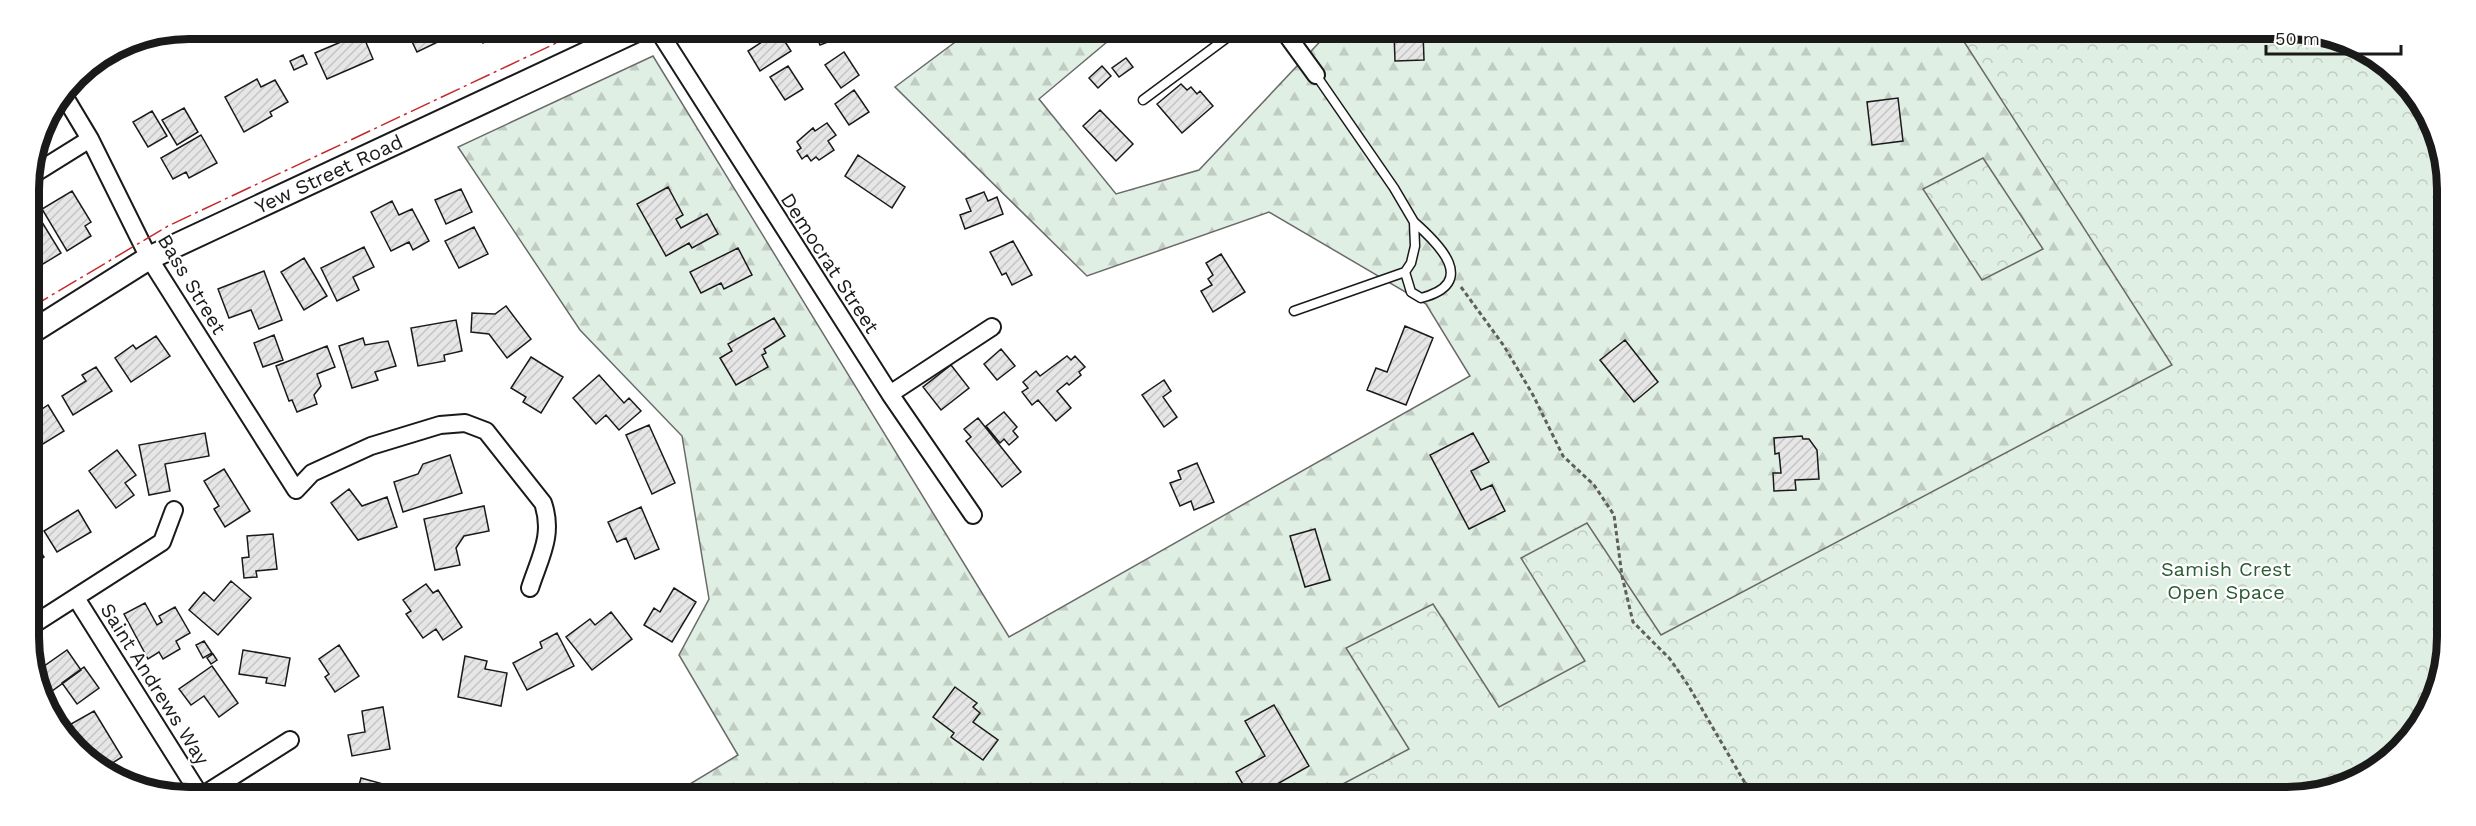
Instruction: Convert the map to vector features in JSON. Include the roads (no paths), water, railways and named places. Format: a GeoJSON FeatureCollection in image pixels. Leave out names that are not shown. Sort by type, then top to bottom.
{"type":"FeatureCollection","features":[{"type":"Feature","properties":{"kind":"street","name":"Yew Street Road"},"geometry":{"type":"LineString","coordinates":[[39,327],[149,258],[618,39]]}},
{"type":"Feature","properties":{"kind":"street","name":"Democrat Street"},"geometry":{"type":"LineString","coordinates":[[664,39],[890,394],[973,515]]}},
{"type":"Feature","properties":{"kind":"street"},"geometry":{"type":"LineString","coordinates":[[1290,39],[1316,75]]}},
{"type":"Feature","properties":{"kind":"street","name":"Bass Street"},"geometry":{"type":"LineString","coordinates":[[67,101],[90,139],[149,258],[296,490],[312,473],[339,459],[406,434],[440,425],[465,423],[486,431],[543,503],[547,514],[549,529],[530,588]]}},
{"type":"Feature","properties":{"kind":"street"},"geometry":{"type":"LineString","coordinates":[[40,170],[90,139]]}},
{"type":"Feature","properties":{"kind":"street"},"geometry":{"type":"LineString","coordinates":[[890,394],[992,327]]}},
{"type":"Feature","properties":{"kind":"street","name":"Saint Andrews Way"},"geometry":{"type":"LineString","coordinates":[[39,621],[162,542],[174,510]]}},
{"type":"Feature","properties":{"kind":"street","name":"Saint Andrews Way"},"geometry":{"type":"LineString","coordinates":[[76,598],[195,787]]}},
{"type":"Feature","properties":{"kind":"street","name":"Saint Andrews Way"},"geometry":{"type":"LineString","coordinates":[[216,787],[290,740]]}},
{"type":"Feature","properties":{"kind":"lane"},"geometry":{"type":"LineString","coordinates":[[1143,100],[1225,39]]}},
{"type":"Feature","properties":{"kind":"lane"},"geometry":{"type":"LineString","coordinates":[[1316,75],[1394,188],[1414,222],[1441,246],[1449,259],[1450,274],[1445,285],[1435,294],[1421,298],[1411,292],[1405,272]]}},
{"type":"Feature","properties":{"kind":"lane"},"geometry":{"type":"LineString","coordinates":[[1294,311],[1405,272],[1411,263],[1414,222]]}},
{"type":"Feature","properties":{"kind":"park label","name":"Samish Crest Open Space"},"geometry":{"type":"Point","coordinates":[2226,580]}}]}
